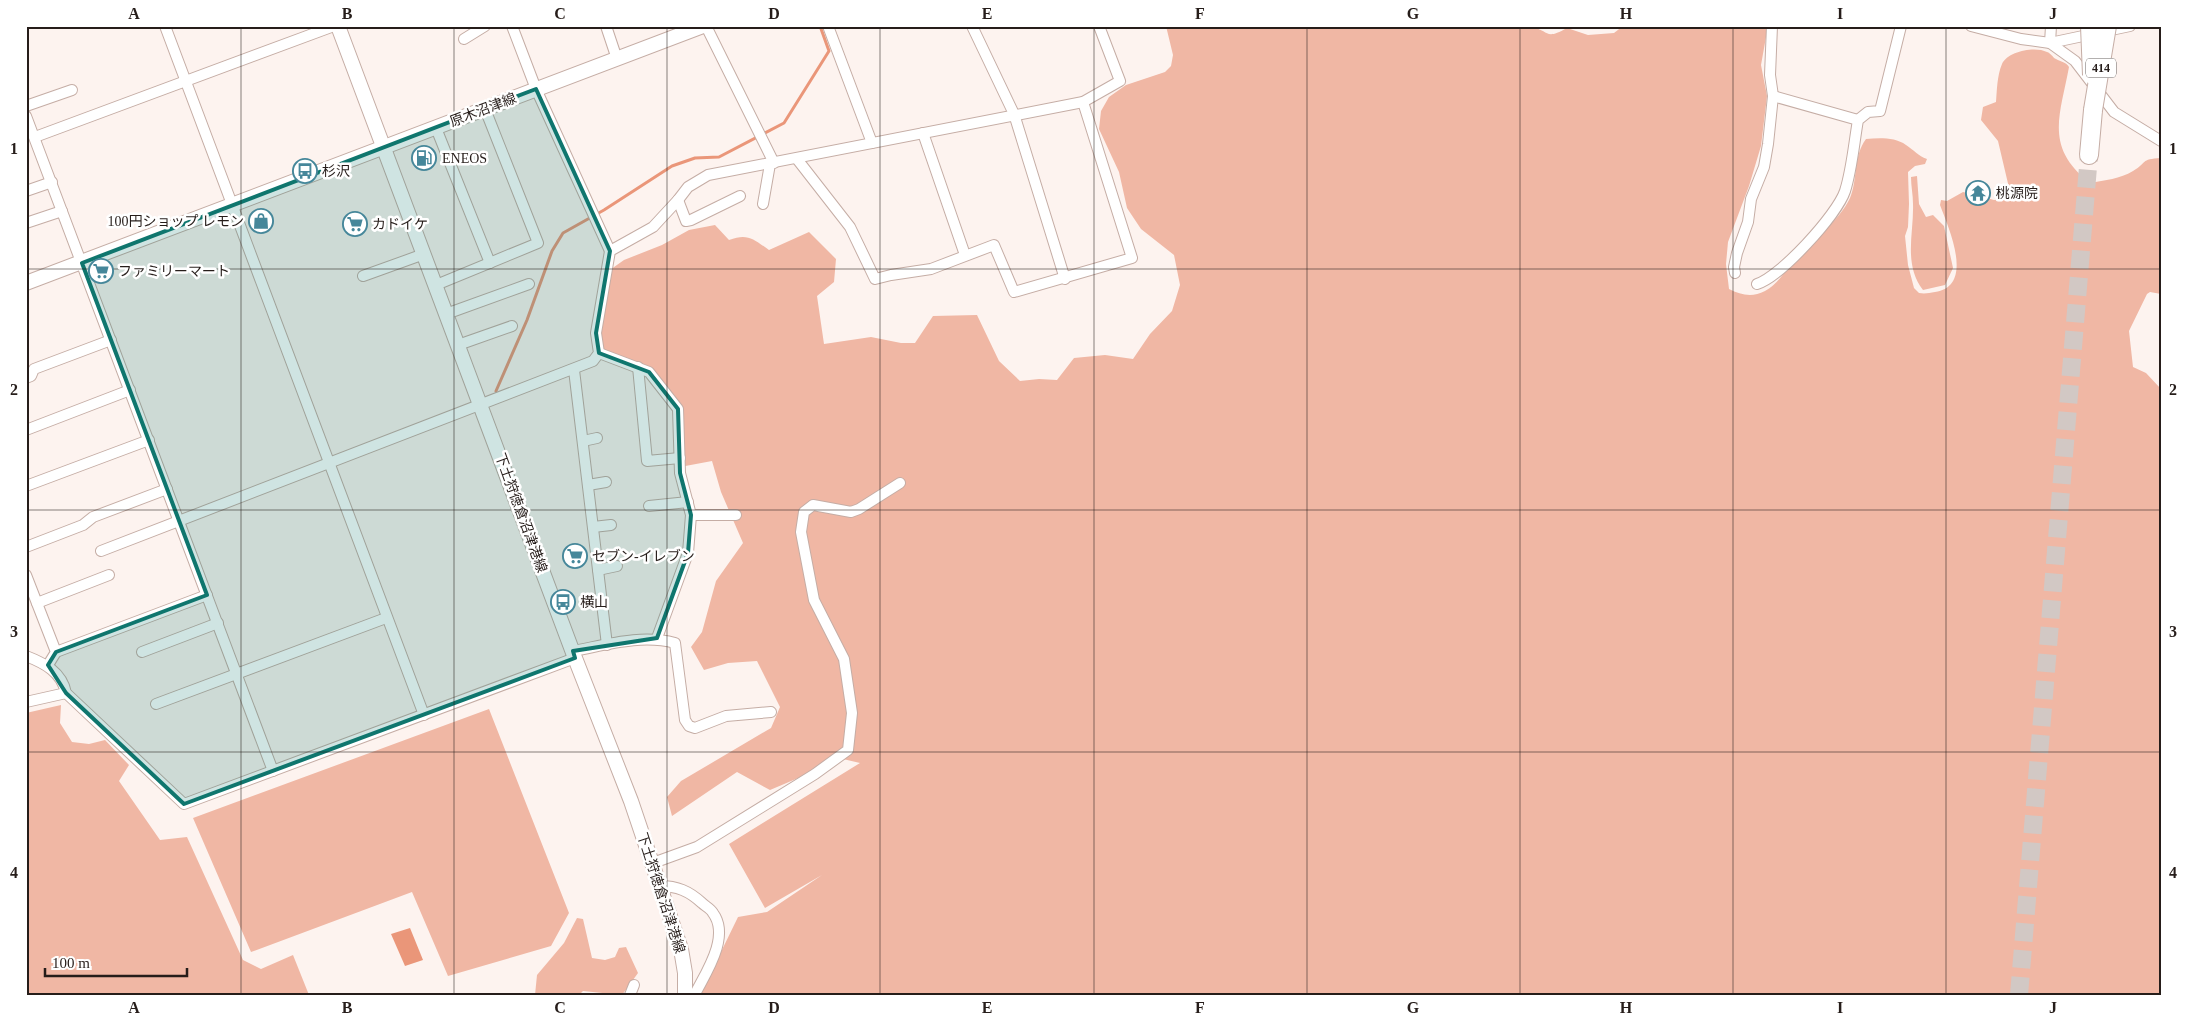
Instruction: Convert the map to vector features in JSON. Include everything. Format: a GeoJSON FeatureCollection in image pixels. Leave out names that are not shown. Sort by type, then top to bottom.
{"type":"FeatureCollection","features":[{"type":"Feature","properties":{"kind":"highway","name":"414"},"geometry":{"type":"LineString","coordinates":[[2090,26],[2093,110]]}},
{"type":"Feature","properties":{"kind":"highway","name":"414"},"geometry":{"type":"LineString","coordinates":[[2089,155],[2093,110],[2107,26]]}},
{"type":"Feature","properties":{"kind":"main road"},"geometry":{"type":"LineString","coordinates":[[338,26],[384,148]]}},
{"type":"Feature","properties":{"kind":"main road","name":"原木沼津線"},"geometry":{"type":"LineString","coordinates":[[26,283],[705,26]]}},
{"type":"Feature","properties":{"kind":"main road","name":"下土狩徳倉沼津港線"},"geometry":{"type":"LineString","coordinates":[[384,148],[574,655],[631,801],[681,949],[685,972],[685,995]]}},
{"type":"Feature","properties":{"kind":"street"},"geometry":{"type":"LineString","coordinates":[[165,26],[424,715]]}},
{"type":"Feature","properties":{"kind":"street"},"geometry":{"type":"LineString","coordinates":[[35,137],[334,26]]}},
{"type":"Feature","properties":{"kind":"street"},"geometry":{"type":"LineString","coordinates":[[464,39],[485,26]]}},
{"type":"Feature","properties":{"kind":"street"},"geometry":{"type":"LineString","coordinates":[[101,551],[594,361],[598,353],[596,333],[610,251],[536,89],[512,26]]}},
{"type":"Feature","properties":{"kind":"street"},"geometry":{"type":"LineString","coordinates":[[606,26],[617,59]]}},
{"type":"Feature","properties":{"kind":"street"},"geometry":{"type":"LineString","coordinates":[[705,26],[772,164],[763,204]]}},
{"type":"Feature","properties":{"kind":"street"},"geometry":{"type":"LineString","coordinates":[[828,26],[872,143]]}},
{"type":"Feature","properties":{"kind":"street"},"geometry":{"type":"LineString","coordinates":[[972,26],[1014,114],[1065,278]]}},
{"type":"Feature","properties":{"kind":"street"},"geometry":{"type":"LineString","coordinates":[[610,251],[653,227],[688,187],[708,175],[1083,102],[1120,81],[1099,26]]}},
{"type":"Feature","properties":{"kind":"street"},"geometry":{"type":"LineString","coordinates":[[1735,273],[1734,267],[1748,222],[1751,199],[1764,167],[1773,96],[1770,75],[1772,26]]}},
{"type":"Feature","properties":{"kind":"street"},"geometry":{"type":"LineString","coordinates":[[1757,284],[1766,281],[1810,240],[1837,207],[1845,191],[1858,120],[1868,112],[1880,111],[1901,26]]}},
{"type":"Feature","properties":{"kind":"street"},"geometry":{"type":"LineString","coordinates":[[1971,26],[2021,39],[2050,43],[2130,26]]}},
{"type":"Feature","properties":{"kind":"street"},"geometry":{"type":"LineString","coordinates":[[2050,43],[2051,26]]}},
{"type":"Feature","properties":{"kind":"street"},"geometry":{"type":"LineString","coordinates":[[2050,43],[2075,62],[2114,112],[2161,141]]}},
{"type":"Feature","properties":{"kind":"street"},"geometry":{"type":"LineString","coordinates":[[26,106],[72,90]]}},
{"type":"Feature","properties":{"kind":"street"},"geometry":{"type":"LineString","coordinates":[[1773,96],[1858,120]]}},
{"type":"Feature","properties":{"kind":"street"},"geometry":{"type":"LineString","coordinates":[[797,159],[850,227],[875,279],[891,274],[931,269],[994,245],[1014,292],[1132,258],[1083,102]]}},
{"type":"Feature","properties":{"kind":"street"},"geometry":{"type":"LineString","coordinates":[[436,285],[538,243],[485,109]]}},
{"type":"Feature","properties":{"kind":"street"},"geometry":{"type":"LineString","coordinates":[[26,116],[274,771]]}},
{"type":"Feature","properties":{"kind":"street"},"geometry":{"type":"LineString","coordinates":[[436,128],[490,263]]}},
{"type":"Feature","properties":{"kind":"street"},"geometry":{"type":"LineString","coordinates":[[923,133],[965,255]]}},
{"type":"Feature","properties":{"kind":"street"},"geometry":{"type":"LineString","coordinates":[[26,191],[52,182]]}},
{"type":"Feature","properties":{"kind":"street"},"geometry":{"type":"LineString","coordinates":[[678,200],[686,221],[740,196]]}},
{"type":"Feature","properties":{"kind":"street"},"geometry":{"type":"LineString","coordinates":[[26,224],[62,211]]}},
{"type":"Feature","properties":{"kind":"street"},"geometry":{"type":"LineString","coordinates":[[362,276],[424,254]]}},
{"type":"Feature","properties":{"kind":"street"},"geometry":{"type":"LineString","coordinates":[[446,314],[529,284]]}},
{"type":"Feature","properties":{"kind":"street"},"geometry":{"type":"LineString","coordinates":[[458,345],[512,326]]}},
{"type":"Feature","properties":{"kind":"street"},"geometry":{"type":"LineString","coordinates":[[26,378],[31,376],[34,369],[111,340]]}},
{"type":"Feature","properties":{"kind":"street"},"geometry":{"type":"LineString","coordinates":[[598,353],[648,372],[678,409],[680,473],[691,515],[688,553],[657,638]]}},
{"type":"Feature","properties":{"kind":"street"},"geometry":{"type":"LineString","coordinates":[[638,367],[647,461],[680,458]]}},
{"type":"Feature","properties":{"kind":"street"},"geometry":{"type":"LineString","coordinates":[[574,370],[607,645]]}},
{"type":"Feature","properties":{"kind":"street"},"geometry":{"type":"LineString","coordinates":[[26,430],[130,390]]}},
{"type":"Feature","properties":{"kind":"street"},"geometry":{"type":"LineString","coordinates":[[582,441],[597,438]]}},
{"type":"Feature","properties":{"kind":"street"},"geometry":{"type":"LineString","coordinates":[[26,486],[149,440]]}},
{"type":"Feature","properties":{"kind":"street"},"geometry":{"type":"LineString","coordinates":[[588,485],[606,482]]}},
{"type":"Feature","properties":{"kind":"street"},"geometry":{"type":"LineString","coordinates":[[652,863],[697,847],[815,774],[848,750],[852,713],[844,659],[814,600],[801,532],[804,512],[813,505],[851,512],[900,483]]}},
{"type":"Feature","properties":{"kind":"street"},"geometry":{"type":"LineString","coordinates":[[26,547],[83,525],[93,517],[167,489]]}},
{"type":"Feature","properties":{"kind":"street"},"geometry":{"type":"LineString","coordinates":[[649,506],[688,502]]}},
{"type":"Feature","properties":{"kind":"street"},"geometry":{"type":"LineString","coordinates":[[691,515],[736,514]]}},
{"type":"Feature","properties":{"kind":"street"},"geometry":{"type":"LineString","coordinates":[[593,527],[611,525]]}},
{"type":"Feature","properties":{"kind":"street"},"geometry":{"type":"LineString","coordinates":[[598,570],[617,566]]}},
{"type":"Feature","properties":{"kind":"street"},"geometry":{"type":"LineString","coordinates":[[26,575],[56,652]]}},
{"type":"Feature","properties":{"kind":"street"},"geometry":{"type":"LineString","coordinates":[[37,603],[109,575]]}},
{"type":"Feature","properties":{"kind":"street"},"geometry":{"type":"LineString","coordinates":[[48,665],[56,652],[207,595]]}},
{"type":"Feature","properties":{"kind":"street"},"geometry":{"type":"LineString","coordinates":[[156,704],[386,618]]}},
{"type":"Feature","properties":{"kind":"street"},"geometry":{"type":"LineString","coordinates":[[142,652],[218,623]]}},
{"type":"Feature","properties":{"kind":"street"},"geometry":{"type":"LineString","coordinates":[[26,656],[48,665],[65,686],[66,693],[184,804],[424,715],[574,655],[607,645],[657,638],[675,643],[685,720],[689,726],[695,728],[726,716],[771,712]]}},
{"type":"Feature","properties":{"kind":"street"},"geometry":{"type":"LineString","coordinates":[[27,702],[66,693]]}},
{"type":"Feature","properties":{"kind":"street"},"geometry":{"type":"LineString","coordinates":[[660,886],[671,886],[691,893],[713,913],[719,926],[714,958],[696,992],[692,995]]}},
{"type":"Feature","properties":{"kind":"highlighted area"},"geometry":{"type":"Polygon","coordinates":[[[536,89],[610,251],[596,333],[599,353],[649,372],[678,409],[680,473],[691,515],[688,553],[657,638],[573,651],[575,658],[184,804],[66,693],[48,665],[56,652],[207,595],[82,263],[536,89]]]}},
{"type":"Feature","properties":{"kind":"shaded area"},"geometry":{"type":"Polygon","coordinates":[[[1166,26],[1495,26],[1537,28],[1548,34],[1554,34],[1567,28],[1588,35],[1614,33],[1623,26],[1768,26],[1761,65],[1767,96],[1761,146],[1749,186],[1728,242],[1726,264],[1729,289],[1747,295],[1760,293],[1774,285],[1796,257],[1839,215],[1850,198],[1857,160],[1862,146],[1866,139],[1876,138],[1902,142],[1927,159],[1925,164],[1915,166],[1908,172],[1908,227],[1905,236],[1908,265],[1914,288],[1919,293],[1935,292],[1947,288],[1954,279],[1957,268],[1953,241],[1940,205],[1941,200],[1947,201],[1963,192],[1994,200],[2004,199],[2010,192],[1998,141],[1981,120],[1983,107],[1996,102],[1998,78],[2002,64],[2016,53],[2042,50],[2068,65],[2059,130],[2066,157],[2076,170],[2090,183],[2123,176],[2147,160],[2161,158],[2161,294],[2150,292],[2147,294],[2129,331],[2133,367],[2146,373],[2161,389],[2161,995],[700,995],[738,917],[767,912],[822,875],[765,908],[729,844],[860,763],[843,759],[770,790],[737,772],[672,816],[667,797],[681,781],[771,728],[780,707],[757,661],[728,663],[704,670],[691,647],[702,632],[716,581],[743,543],[721,492],[712,461],[680,467],[679,406],[659,376],[640,363],[599,353],[607,272],[624,260],[662,245],[689,230],[715,225],[729,240],[741,237],[750,238],[769,250],[809,232],[836,259],[834,282],[817,296],[824,344],[871,337],[901,343],[915,343],[933,316],[977,315],[999,361],[1020,381],[1057,380],[1074,358],[1105,355],[1133,359],[1150,334],[1172,311],[1180,285],[1174,255],[1141,229],[1127,208],[1119,172],[1099,129],[1101,111],[1109,97],[1126,85],[1165,72],[1171,66],[1173,55],[1166,26]]]}},
{"type":"Feature","properties":{"kind":"shaded area"},"geometry":{"type":"Polygon","coordinates":[[[1917,176],[1919,204],[1926,217],[1933,215],[1944,226],[1953,268],[1945,285],[1923,290],[1913,270],[1911,259],[1913,204],[1911,177],[1917,176]]]}},
{"type":"Feature","properties":{"kind":"shaded area"},"geometry":{"type":"Polygon","coordinates":[[[61,705],[60,723],[72,742],[89,744],[105,740],[129,765],[119,781],[160,840],[187,837],[243,960],[261,969],[293,955],[309,995],[26,995],[26,713],[61,705]]]}},
{"type":"Feature","properties":{"kind":"shaded area"},"geometry":{"type":"Polygon","coordinates":[[[489,709],[569,913],[551,946],[448,976],[412,892],[251,952],[193,818],[489,709]]]}},
{"type":"Feature","properties":{"kind":"shaded area"},"geometry":{"type":"Polygon","coordinates":[[[577,918],[583,919],[592,958],[605,960],[615,957],[619,948],[626,947],[638,973],[622,995],[583,991],[579,995],[535,995],[537,975],[564,943],[577,918]]]}},
{"type":"Feature","properties":{"kind":"shaded area"},"geometry":{"type":"Polygon","coordinates":[[[410,928],[423,960],[405,966],[391,934],[410,928]]]}},
{"type":"Feature","properties":{"kind":"waterway"},"geometry":{"type":"LineString","coordinates":[[496,391],[527,320],[552,251],[563,233],[604,210],[672,166],[695,158],[719,157],[784,123],[829,51],[820,26]]}},
{"type":"Feature","properties":{"kind":"tunnel"},"geometry":{"type":"LineString","coordinates":[[2019,995],[2089,155]]}},
{"type":"Feature","properties":{"kind":"place","name":"ENEOS"},"geometry":{"type":"Point","coordinates":[424,158]}},
{"type":"Feature","properties":{"kind":"place","name":"杉沢"},"geometry":{"type":"Point","coordinates":[305,171]}},
{"type":"Feature","properties":{"kind":"place","name":"桃源院"},"geometry":{"type":"Point","coordinates":[1978,193]}},
{"type":"Feature","properties":{"kind":"place","name":"100円ショップ レモン"},"geometry":{"type":"Point","coordinates":[261,221]}},
{"type":"Feature","properties":{"kind":"place","name":"カドイケ"},"geometry":{"type":"Point","coordinates":[355,224]}},
{"type":"Feature","properties":{"kind":"place","name":"ファミリーマート"},"geometry":{"type":"Point","coordinates":[101,271]}},
{"type":"Feature","properties":{"kind":"place","name":"セブン-イレブン"},"geometry":{"type":"Point","coordinates":[575,556]}},
{"type":"Feature","properties":{"kind":"place","name":"横山"},"geometry":{"type":"Point","coordinates":[563,602]}}]}
